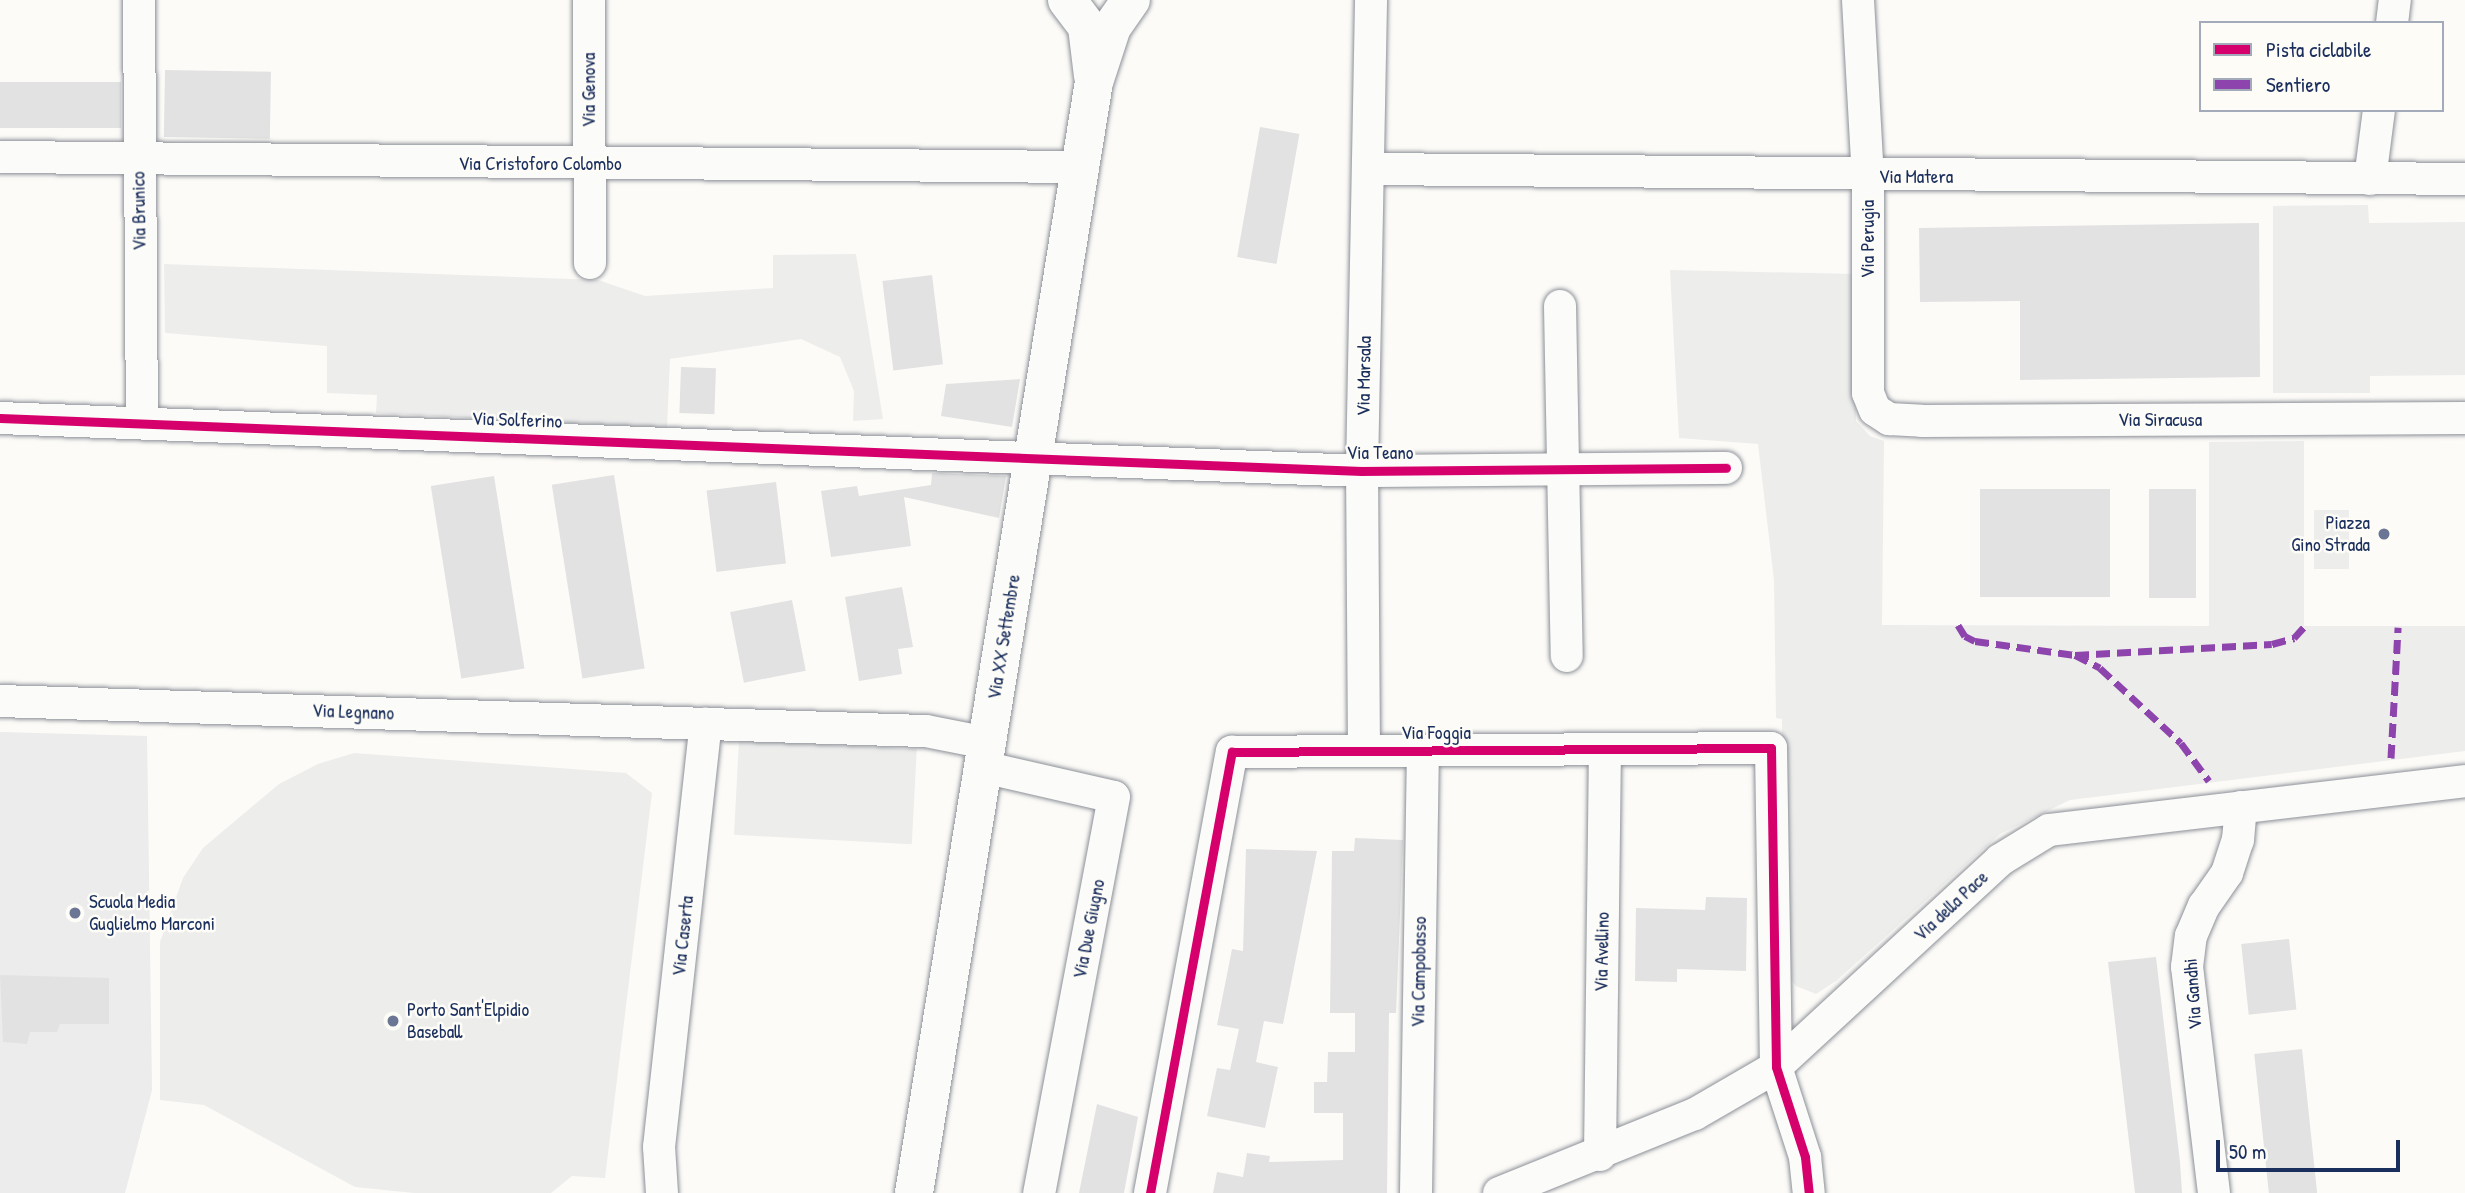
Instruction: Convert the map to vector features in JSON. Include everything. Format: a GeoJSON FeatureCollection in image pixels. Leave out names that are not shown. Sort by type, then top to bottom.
{"type":"FeatureCollection","features":[{"type":"Feature","properties":{"kind":"main road","name":"Via XX Settembre"},"geometry":{"type":"LineString","coordinates":[[914,1193],[1094,82],[1100,9]]}},
{"type":"Feature","properties":{"kind":"street","name":"Via Brunico"},"geometry":{"type":"LineString","coordinates":[[139,0],[142,423]]}},
{"type":"Feature","properties":{"kind":"street","name":"Via Genova"},"geometry":{"type":"LineString","coordinates":[[589,0],[590,263]]}},
{"type":"Feature","properties":{"kind":"street","name":"Via Marsala"},"geometry":{"type":"LineString","coordinates":[[1364,751],[1362,471],[1371,0]]}},
{"type":"Feature","properties":{"kind":"street","name":"Via Perugia"},"geometry":{"type":"LineString","coordinates":[[1858,0],[1868,177],[1868,393]]}},
{"type":"Feature","properties":{"kind":"street"},"geometry":{"type":"LineString","coordinates":[[2392,21],[2395,0]]}},
{"type":"Feature","properties":{"kind":"street"},"geometry":{"type":"LineString","coordinates":[[2370,179],[2379,112]]}},
{"type":"Feature","properties":{"kind":"street","name":"Via Cristoforo Colombo"},"geometry":{"type":"LineString","coordinates":[[0,157],[139,161],[1080,167]]}},
{"type":"Feature","properties":{"kind":"street","name":"Via Matera"},"geometry":{"type":"LineString","coordinates":[[1368,169],[1868,177],[2465,179]]}},
{"type":"Feature","properties":{"kind":"street"},"geometry":{"type":"LineString","coordinates":[[1560,306],[1567,656]]}},
{"type":"Feature","properties":{"kind":"street","name":"Via Siracusa"},"geometry":{"type":"LineString","coordinates":[[1868,393],[1875,411],[1889,419],[1922,421],[2465,418]]}},
{"type":"Feature","properties":{"kind":"street","name":"Via Solferino"},"geometry":{"type":"LineString","coordinates":[[0,418],[1034,456]]}},
{"type":"Feature","properties":{"kind":"street","name":"Via Teano"},"geometry":{"type":"LineString","coordinates":[[1034,456],[1362,471],[1726,468]]}},
{"type":"Feature","properties":{"kind":"street","name":"Via Legnano"},"geometry":{"type":"LineString","coordinates":[[0,701],[926,731],[985,755]]}},
{"type":"Feature","properties":{"kind":"street","name":"Via Caserta"},"geometry":{"type":"LineString","coordinates":[[662,1193],[659,1147],[706,724]]}},
{"type":"Feature","properties":{"kind":"street","name":"Via Foggia"},"geometry":{"type":"LineString","coordinates":[[1150,1193],[1231,752],[1771,748],[1776,1067]]}},
{"type":"Feature","properties":{"kind":"street","name":"Via Avellino"},"geometry":{"type":"LineString","coordinates":[[1600,1155],[1605,750]]}},
{"type":"Feature","properties":{"kind":"street","name":"Via Campobasso"},"geometry":{"type":"LineString","coordinates":[[1416,1193],[1423,751]]}},
{"type":"Feature","properties":{"kind":"street","name":"Via Due Giugno"},"geometry":{"type":"LineString","coordinates":[[985,755],[1114,797],[1039,1193]]}},
{"type":"Feature","properties":{"kind":"street","name":"Via della Pace"},"geometry":{"type":"LineString","coordinates":[[1499,1193],[1600,1155],[1695,1114],[1776,1067],[2000,860],[2049,830],[2465,781]]}},
{"type":"Feature","properties":{"kind":"street","name":"Via Gandhi"},"geometry":{"type":"LineString","coordinates":[[2214,1193],[2187,967],[2191,936],[2204,906],[2227,873],[2238,840],[2241,807]]}},
{"type":"Feature","properties":{"kind":"street"},"geometry":{"type":"LineString","coordinates":[[1776,1067],[1805,1157],[1809,1193]]}},
{"type":"Feature","properties":{"kind":"street","name":"Via Caserta"},"geometry":{"type":"LineString","coordinates":[[643,1193],[659,1147]]}},
{"type":"Feature","properties":{"kind":"shaded area"},"geometry":{"type":"Polygon","coordinates":[[[2368,205],[2369,223],[2465,222],[2465,375],[2370,376],[2370,393],[2273,393],[2273,206],[2368,205]]]}},
{"type":"Feature","properties":{"kind":"shaded area"},"geometry":{"type":"Polygon","coordinates":[[[856,254],[883,419],[853,421],[854,391],[840,357],[801,339],[670,359],[667,428],[376,413],[377,395],[327,393],[327,346],[165,333],[164,264],[598,280],[645,296],[773,288],[773,255],[856,254]]]}},
{"type":"Feature","properties":{"kind":"shaded area"},"geometry":{"type":"Polygon","coordinates":[[[1670,270],[1855,274],[1856,421],[1870,436],[1884,441],[1882,625],[2209,626],[2209,442],[2304,441],[2304,626],[2465,626],[2465,751],[2070,800],[2000,834],[1836,981],[1816,994],[1796,986],[1784,971],[1782,719],[1776,718],[1774,580],[1758,444],[1679,438],[1670,270]]]}},
{"type":"Feature","properties":{"kind":"shaded area"},"geometry":{"type":"Polygon","coordinates":[[[2314,510],[2349,510],[2349,569],[2314,569],[2314,510]]]}},
{"type":"Feature","properties":{"kind":"shaded area","name":"Scuola Media Guglielmo Marconi"},"geometry":{"type":"Polygon","coordinates":[[[0,732],[147,736],[152,1090],[125,1193],[0,1193],[0,732]]]}},
{"type":"Feature","properties":{"kind":"shaded area"},"geometry":{"type":"Polygon","coordinates":[[[739,740],[917,749],[912,844],[734,835],[739,740]]]}},
{"type":"Feature","properties":{"kind":"shaded area","name":"Porto Sant'Elpidio Baseball"},"geometry":{"type":"Polygon","coordinates":[[[354,753],[626,773],[652,793],[605,1178],[572,1176],[551,1193],[414,1193],[355,1187],[204,1105],[160,1100],[160,942],[183,878],[203,848],[279,784],[318,764],[354,753]]]}},
{"type":"Feature","properties":{"kind":"building"},"geometry":{"type":"Polygon","coordinates":[[[165,70],[271,72],[270,139],[164,137],[165,70]]]}},
{"type":"Feature","properties":{"kind":"building"},"geometry":{"type":"Polygon","coordinates":[[[0,82],[121,82],[121,128],[0,128],[0,82]]]}},
{"type":"Feature","properties":{"kind":"building"},"geometry":{"type":"Polygon","coordinates":[[[1260,127],[1299,134],[1276,264],[1237,257],[1260,127]]]}},
{"type":"Feature","properties":{"kind":"building"},"geometry":{"type":"Polygon","coordinates":[[[2259,223],[2260,377],[2020,380],[2020,301],[1920,302],[1919,228],[2259,223]]]}},
{"type":"Feature","properties":{"kind":"building"},"geometry":{"type":"Polygon","coordinates":[[[932,275],[943,364],[893,370],[882,281],[932,275]]]}},
{"type":"Feature","properties":{"kind":"building"},"geometry":{"type":"Polygon","coordinates":[[[681,367],[716,368],[714,414],[679,413],[681,367]]]}},
{"type":"Feature","properties":{"kind":"building"},"geometry":{"type":"Polygon","coordinates":[[[1020,379],[1012,427],[941,416],[946,384],[1020,379]]]}},
{"type":"Feature","properties":{"kind":"building"},"geometry":{"type":"Polygon","coordinates":[[[932,473],[1006,476],[999,518],[904,497],[911,546],[831,557],[821,491],[857,486],[859,496],[931,485],[932,473]]]}},
{"type":"Feature","properties":{"kind":"building"},"geometry":{"type":"Polygon","coordinates":[[[614,475],[645,669],[582,678],[552,485],[614,475]]]}},
{"type":"Feature","properties":{"kind":"building"},"geometry":{"type":"Polygon","coordinates":[[[494,476],[525,669],[461,679],[431,486],[494,476]]]}},
{"type":"Feature","properties":{"kind":"building"},"geometry":{"type":"Polygon","coordinates":[[[776,482],[786,563],[717,572],[707,491],[776,482]]]}},
{"type":"Feature","properties":{"kind":"building"},"geometry":{"type":"Polygon","coordinates":[[[1980,489],[2110,489],[2110,597],[1980,597],[1980,489]]]}},
{"type":"Feature","properties":{"kind":"building"},"geometry":{"type":"Polygon","coordinates":[[[2149,489],[2196,489],[2196,598],[2149,598],[2149,489]]]}},
{"type":"Feature","properties":{"kind":"building"},"geometry":{"type":"Polygon","coordinates":[[[902,587],[913,647],[898,649],[902,674],[859,681],[845,597],[902,587]]]}},
{"type":"Feature","properties":{"kind":"building"},"geometry":{"type":"Polygon","coordinates":[[[792,600],[806,671],[744,683],[730,612],[792,600]]]}},
{"type":"Feature","properties":{"kind":"building"},"geometry":{"type":"Polygon","coordinates":[[[1355,838],[1403,840],[1396,1013],[1389,1013],[1387,1193],[1213,1193],[1217,1172],[1243,1177],[1247,1153],[1270,1156],[1269,1162],[1343,1160],[1343,1113],[1314,1113],[1314,1082],[1327,1082],[1328,1052],[1355,1052],[1355,1013],[1330,1013],[1332,851],[1354,851],[1355,838]]]}},
{"type":"Feature","properties":{"kind":"building"},"geometry":{"type":"Polygon","coordinates":[[[1246,849],[1317,851],[1283,1024],[1264,1021],[1256,1062],[1278,1067],[1265,1128],[1207,1116],[1217,1068],[1230,1070],[1239,1029],[1217,1025],[1232,949],[1243,951],[1246,849]]]}},
{"type":"Feature","properties":{"kind":"building"},"geometry":{"type":"Polygon","coordinates":[[[1706,897],[1747,898],[1746,971],[1677,969],[1677,982],[1635,981],[1636,908],[1705,910],[1706,897]]]}},
{"type":"Feature","properties":{"kind":"building"},"geometry":{"type":"Polygon","coordinates":[[[2289,939],[2296,1010],[2249,1015],[2241,944],[2289,939]]]}},
{"type":"Feature","properties":{"kind":"building"},"geometry":{"type":"Polygon","coordinates":[[[2156,957],[2182,1193],[2135,1193],[2108,962],[2156,957]]]}},
{"type":"Feature","properties":{"kind":"building"},"geometry":{"type":"Polygon","coordinates":[[[0,975],[109,978],[109,1024],[60,1024],[57,1032],[30,1032],[27,1044],[3,1042],[0,975]]]}},
{"type":"Feature","properties":{"kind":"building"},"geometry":{"type":"Polygon","coordinates":[[[2302,1049],[2317,1193],[2269,1193],[2254,1054],[2302,1049]]]}},
{"type":"Feature","properties":{"kind":"building"},"geometry":{"type":"Polygon","coordinates":[[[1097,1104],[1138,1117],[1124,1193],[1079,1193],[1097,1104]]]}},
{"type":"Feature","properties":{"kind":"marked path"},"geometry":{"type":"LineString","coordinates":[[1958,625],[1965,636],[1975,641],[2075,655],[2100,668],[2181,743],[2209,781]]}},
{"type":"Feature","properties":{"kind":"marked path"},"geometry":{"type":"LineString","coordinates":[[2075,655],[2272,644],[2294,638],[2304,627]]}},
{"type":"Feature","properties":{"kind":"marked path"},"geometry":{"type":"LineString","coordinates":[[2391,758],[2398,627]]}},
{"type":"Feature","properties":{"kind":"cycle path"},"geometry":{"type":"LineString","coordinates":[[0,418],[1362,471],[1726,468]]}},
{"type":"Feature","properties":{"kind":"cycle path"},"geometry":{"type":"LineString","coordinates":[[1150,1193],[1232,752],[1771,748],[1776,1067],[1805,1157],[1809,1193]]}},
{"type":"Feature","properties":{"kind":"place","name":"Piazza Gino Strada"},"geometry":{"type":"Point","coordinates":[2384,534]}},
{"type":"Feature","properties":{"kind":"place","name":"Scuola Media Guglielmo Marconi"},"geometry":{"type":"Point","coordinates":[75,913]}},
{"type":"Feature","properties":{"kind":"place","name":"Porto Sant'Elpidio Baseball"},"geometry":{"type":"Point","coordinates":[393,1021]}}]}
